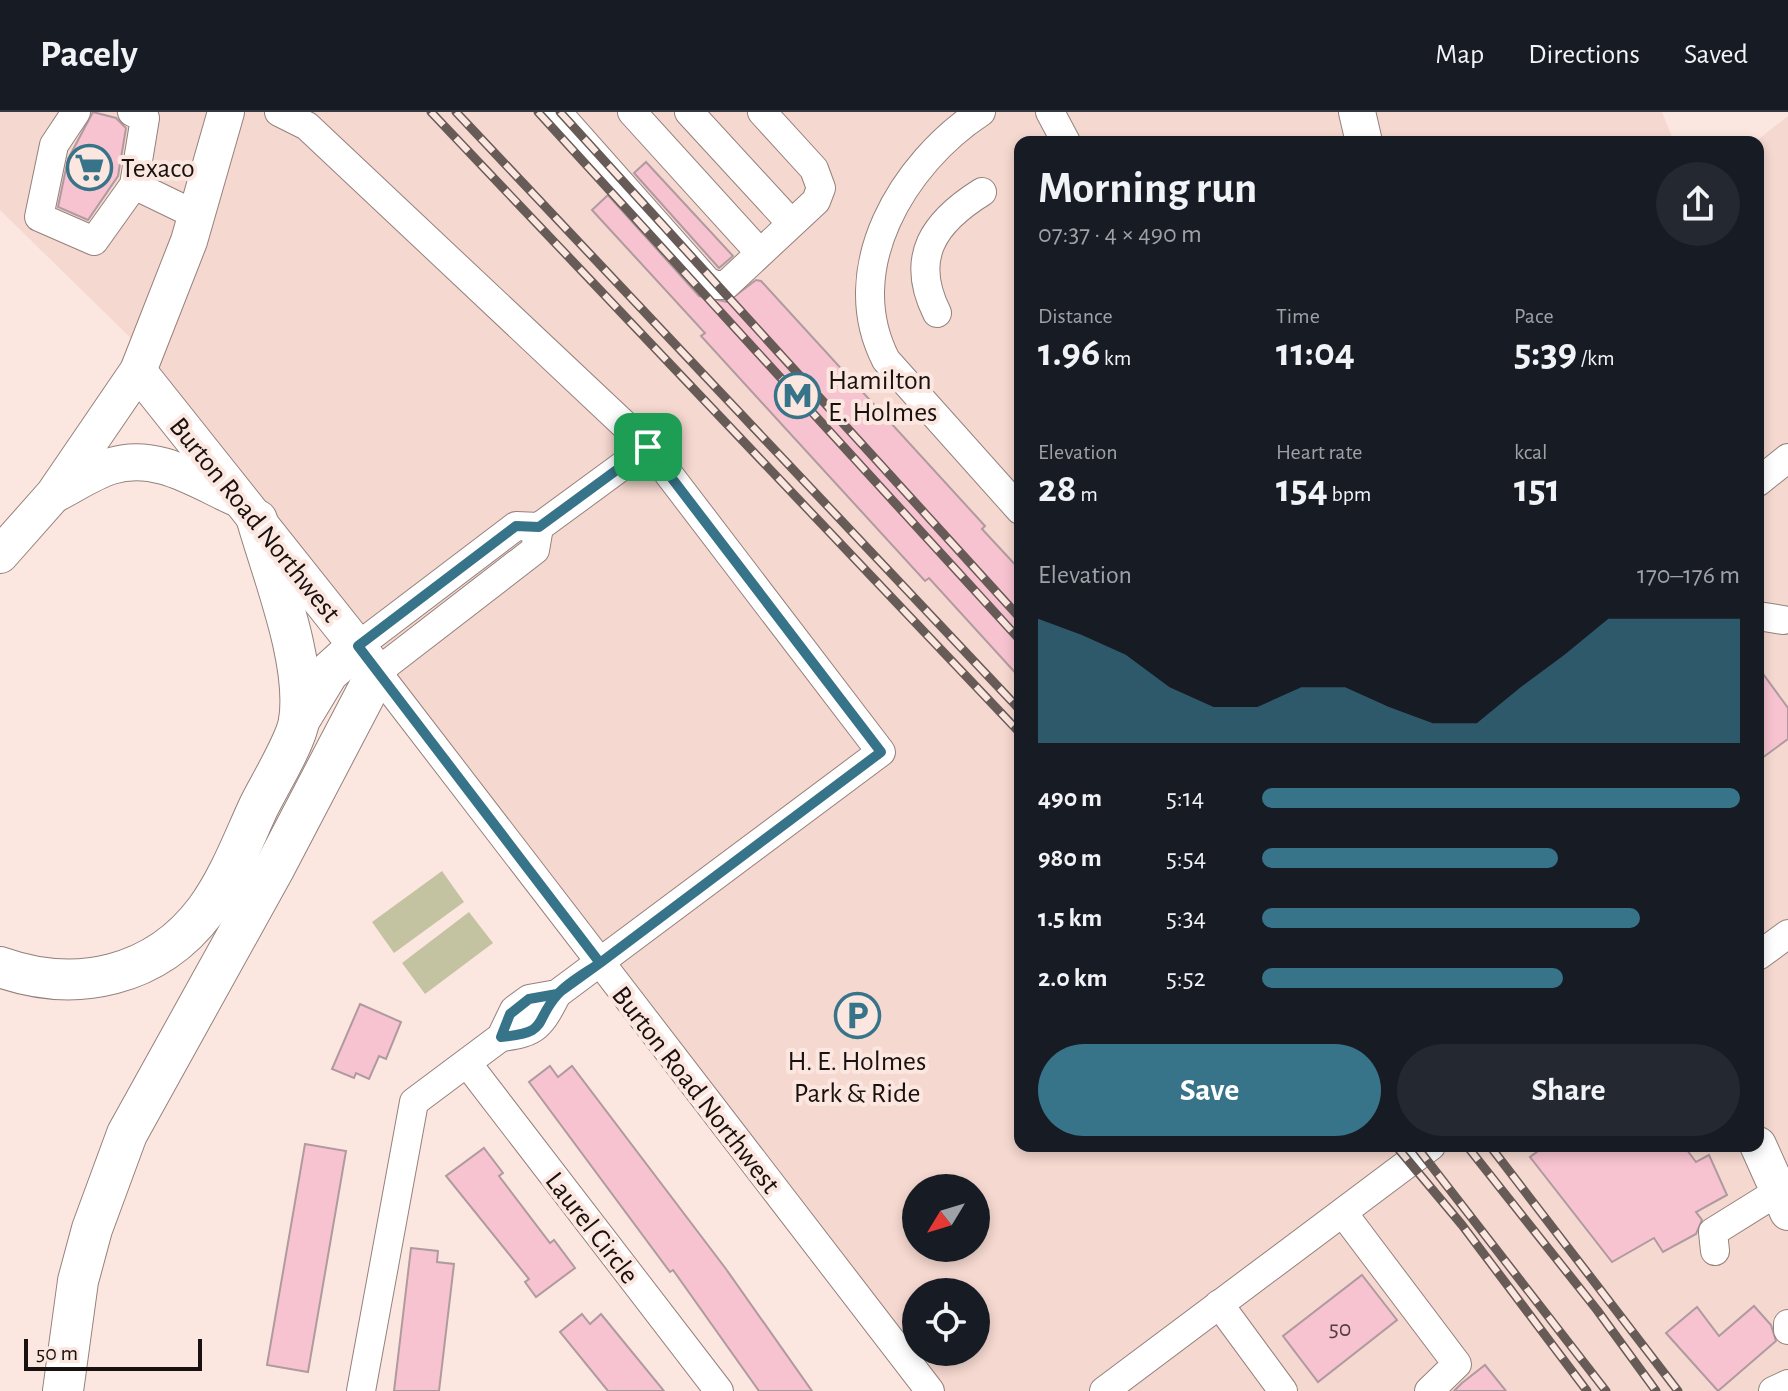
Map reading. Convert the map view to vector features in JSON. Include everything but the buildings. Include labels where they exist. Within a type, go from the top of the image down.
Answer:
[{"type":"highway","points":[[249,511],[296,654],[299,721]]},
{"type":"highway","points":[[0,967],[38,979],[84,980],[136,966],[184,934],[222,885],[299,721],[328,673],[368,659]]},
{"type":"highway","points":[[63,1391],[78,1281],[92,1229],[127,1134],[268,881],[368,659]]},
{"type":"main road","points":[[0,555],[54,494],[138,371],[196,215],[226,112]]},
{"type":"main road","points":[[1357,112],[1363,136]]},
{"type":"main road","name":"Burton Road Northwest","points":[[138,371],[368,659]]},
{"type":"main road","points":[[54,494],[111,466],[134,462],[165,465],[249,511]]},
{"type":"main road","points":[[1761,1152],[1783,1202]]},
{"type":"street","points":[[76,112],[54,145],[39,217],[94,241],[134,185],[145,118],[132,112]]},
{"type":"street","points":[[279,112],[307,126],[648,447],[881,752],[557,994],[543,1022],[526,1034],[501,1037],[414,1102],[361,1391]]},
{"type":"street","points":[[557,112],[707,281],[715,285],[726,285],[816,201],[821,188],[814,169],[762,112]]},
{"type":"street","points":[[632,112],[760,253]]},
{"type":"street","points":[[689,112],[791,223]]},
{"type":"street","points":[[981,112],[934,149],[894,204],[870,277],[869,311],[875,339],[886,360],[1014,503]]},
{"type":"street","points":[[1050,112],[1063,136]]},
{"type":"street","points":[[134,185],[196,215]]},
{"type":"street","points":[[937,313],[927,279],[926,250],[946,217],[982,192]]},
{"type":"street","points":[[368,659],[516,526],[539,527],[648,447]]},
{"type":"street","points":[[1764,477],[1788,458]]},
{"type":"street","name":"Burton Road Northwest","points":[[368,659],[930,1391]]},
{"type":"street","points":[[1764,952],[1788,934]]},
{"type":"street","name":"Laurel Circle","points":[[467,1063],[719,1391]]},
{"type":"street","points":[[1104,1391],[1423,1152]]},
{"type":"street","points":[[1715,1251],[1713,1232],[1783,1202]]},
{"type":"street","points":[[1343,1213],[1457,1364],[1429,1391]]},
{"type":"street","points":[[1219,1304],[1283,1391]]},
{"type":"street","points":[[1773,1391],[1788,1384]]},
{"type":"shaded area","points":[[0,112],[1662,112],[1672,136],[1014,136],[1014,1152],[1764,1152],[1763,136],[1788,116],[1788,1391],[927,1391],[908,1366],[990,1366],[990,1278],[902,1278],[902,1358],[146,353],[0,210]]},
{"type":"green space","points":[[442,871],[464,902],[394,953],[372,922]]},
{"type":"green space","points":[[469,912],[493,943],[425,994],[402,963]]},
{"type":"railway","points":[[431,112],[1014,727]]},
{"type":"railway","points":[[456,112],[1014,704]]},
{"type":"railway","points":[[538,112],[1014,633]]},
{"type":"railway","points":[[560,112],[1014,611]]},
{"type":"railway","points":[[1401,1152],[1462,1225],[1587,1391]]},
{"type":"railway","points":[[1421,1152],[1606,1391]]},
{"type":"railway","points":[[1472,1152],[1597,1310],[1656,1391]]},
{"type":"railway","points":[[1495,1152],[1678,1391]]},
{"type":"place","name":"Texaco","points":[[90,167]]},
{"type":"place","name":"Hamilton E. Holmes","points":[[797,395]]},
{"type":"place","name":"H. E. Holmes Park & Ride","points":[[857,1015]]},
{"type":"route","points":[[648,447],[539,527],[516,526],[358,646],[600,963],[557,994],[529,999],[510,1014],[501,1037],[526,1034],[543,1022],[557,994],[600,963],[881,752],[648,447]]}]
